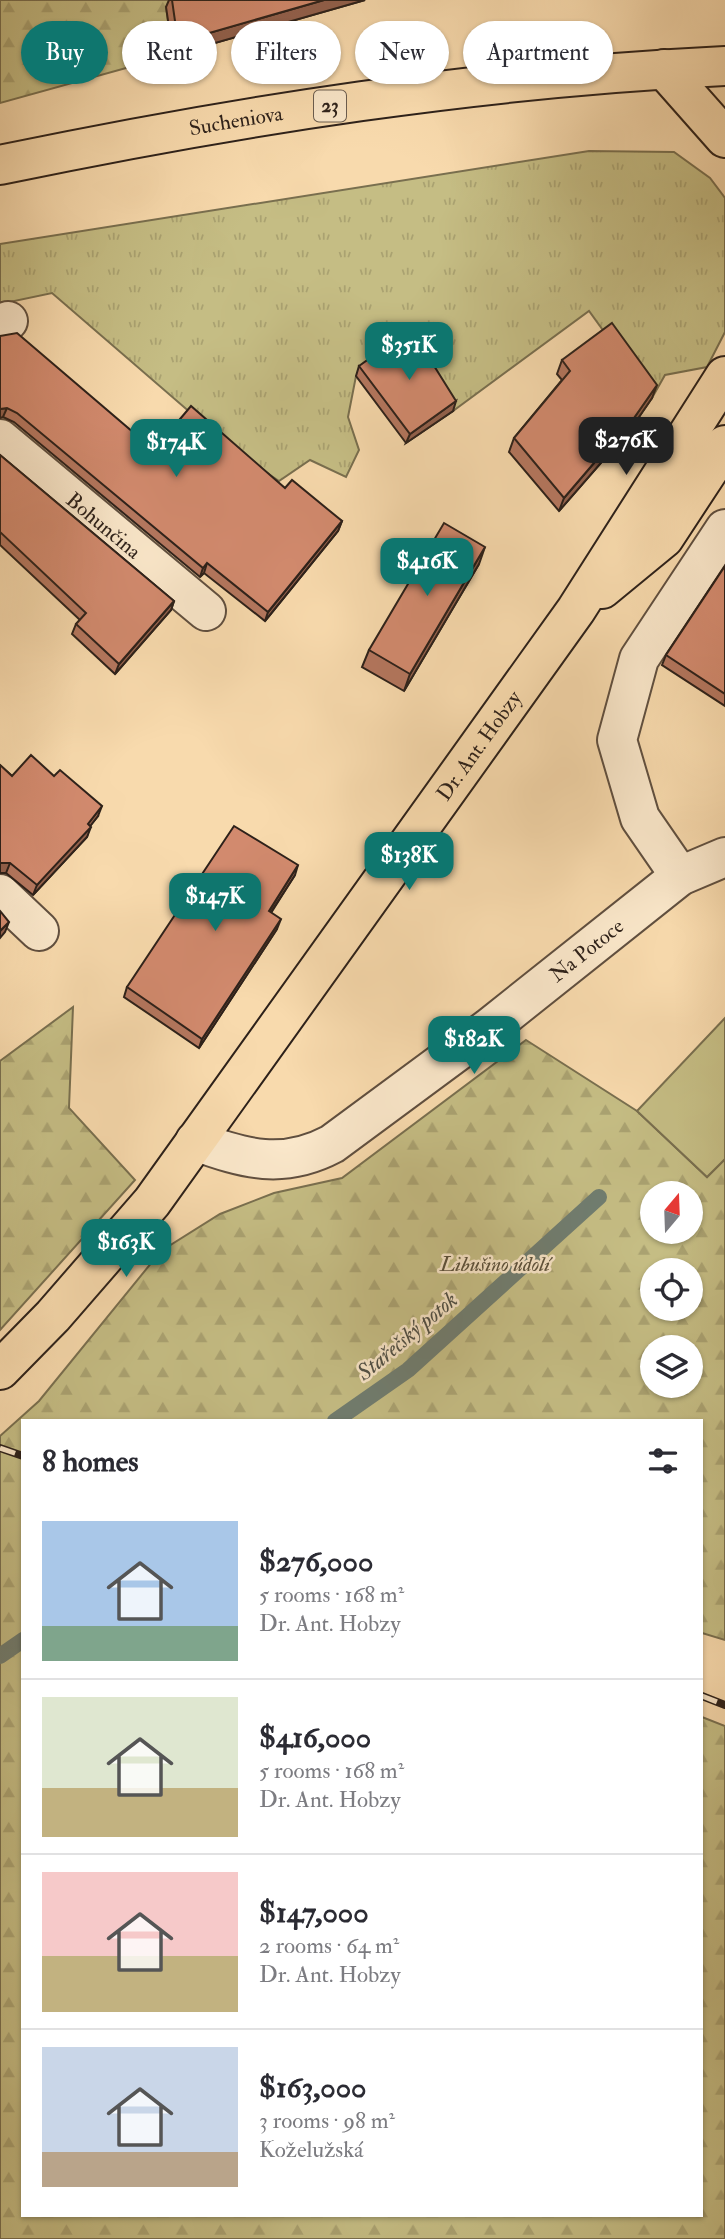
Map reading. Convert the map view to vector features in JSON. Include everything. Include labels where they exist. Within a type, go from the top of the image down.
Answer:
[{"type":"main road","name":"Sucheniova","points":[[0,164],[169,130],[444,88],[725,66]]},
{"type":"main road","points":[[664,69],[725,138]]},
{"type":"main road","name":"Dr. Ant. Hobzy","points":[[0,1370],[104,1259],[152,1202],[576,610],[725,376]]},
{"type":"main road","points":[[576,610],[664,538],[725,445]]},
{"type":"street","name":"Bohunčina","points":[[0,439],[206,611]]},
{"type":"street","points":[[680,876],[640,818],[617,740],[639,659],[725,529]]},
{"type":"street","name":"Na Potoce","points":[[195,1141],[228,1153],[262,1160],[309,1157],[332,1144],[499,1020],[680,876],[725,857]]},
{"type":"street","points":[[0,894],[39,931]]},
{"type":"green space","points":[[0,0],[195,0],[166,7],[168,21],[122,21],[122,69],[108,73],[108,21],[21,21],[21,84],[68,84],[0,103]]},
{"type":"green space","points":[[589,151],[674,152],[710,178],[725,198],[725,332],[707,367],[665,375],[652,398],[589,311],[453,411],[414,334],[356,376],[348,417],[359,450],[346,477],[310,460],[279,481],[236,452],[52,293],[0,304],[0,244]]},
{"type":"green space","points":[[73,1007],[69,1108],[135,1180],[0,1330],[0,1061]]},
{"type":"green space","points":[[725,1018],[725,1159],[707,1177],[637,1111]]},
{"type":"green space","name":"Libušino údolí","points":[[526,1040],[637,1111],[707,1177],[725,1159],[725,1640],[703,1633],[703,1419],[21,1419],[21,2217],[703,2217],[703,1717],[725,1726],[725,2239],[0,2239],[0,1436],[39,1401],[161,1251],[220,1214],[274,1193],[342,1178]]},
{"type":"building","points":[[172,0],[324,0],[251,21],[231,21],[231,27],[217,31],[217,21],[175,21]]},
{"type":"building","points":[[612,323],[657,385],[620,438],[618,435],[564,498],[514,438],[570,371],[562,360]]},
{"type":"building","points":[[411,329],[456,401],[410,434],[359,366]]},
{"type":"building","points":[[17,333],[154,450],[191,406],[285,488],[292,480],[342,521],[268,612],[207,563],[203,568],[17,413],[7,408],[0,409],[0,336]]},
{"type":"building","points":[[0,455],[174,601],[119,664],[76,624],[86,613],[0,532]]},
{"type":"building","points":[[444,523],[485,547],[410,674],[369,650]]},
{"type":"building","points":[[725,566],[725,694],[666,655]]},
{"type":"building","points":[[31,755],[54,776],[60,770],[102,806],[88,824],[91,827],[37,885],[10,863],[0,863],[0,765],[12,776]]},
{"type":"building","points":[[234,826],[298,865],[269,911],[281,919],[202,1039],[127,987]]},
{"type":"building","points":[[0,911],[9,922],[0,931]]},
{"type":"waterway","name":"Stařečský potok","points":[[338,1419],[408,1370],[599,1197]]},
{"type":"waterway","name":"Stařečský potok","points":[[0,1656],[21,1641]]},
{"type":"railway","points":[[0,1448],[21,1455]]},
{"type":"railway","points":[[703,1696],[725,1705]]}]
